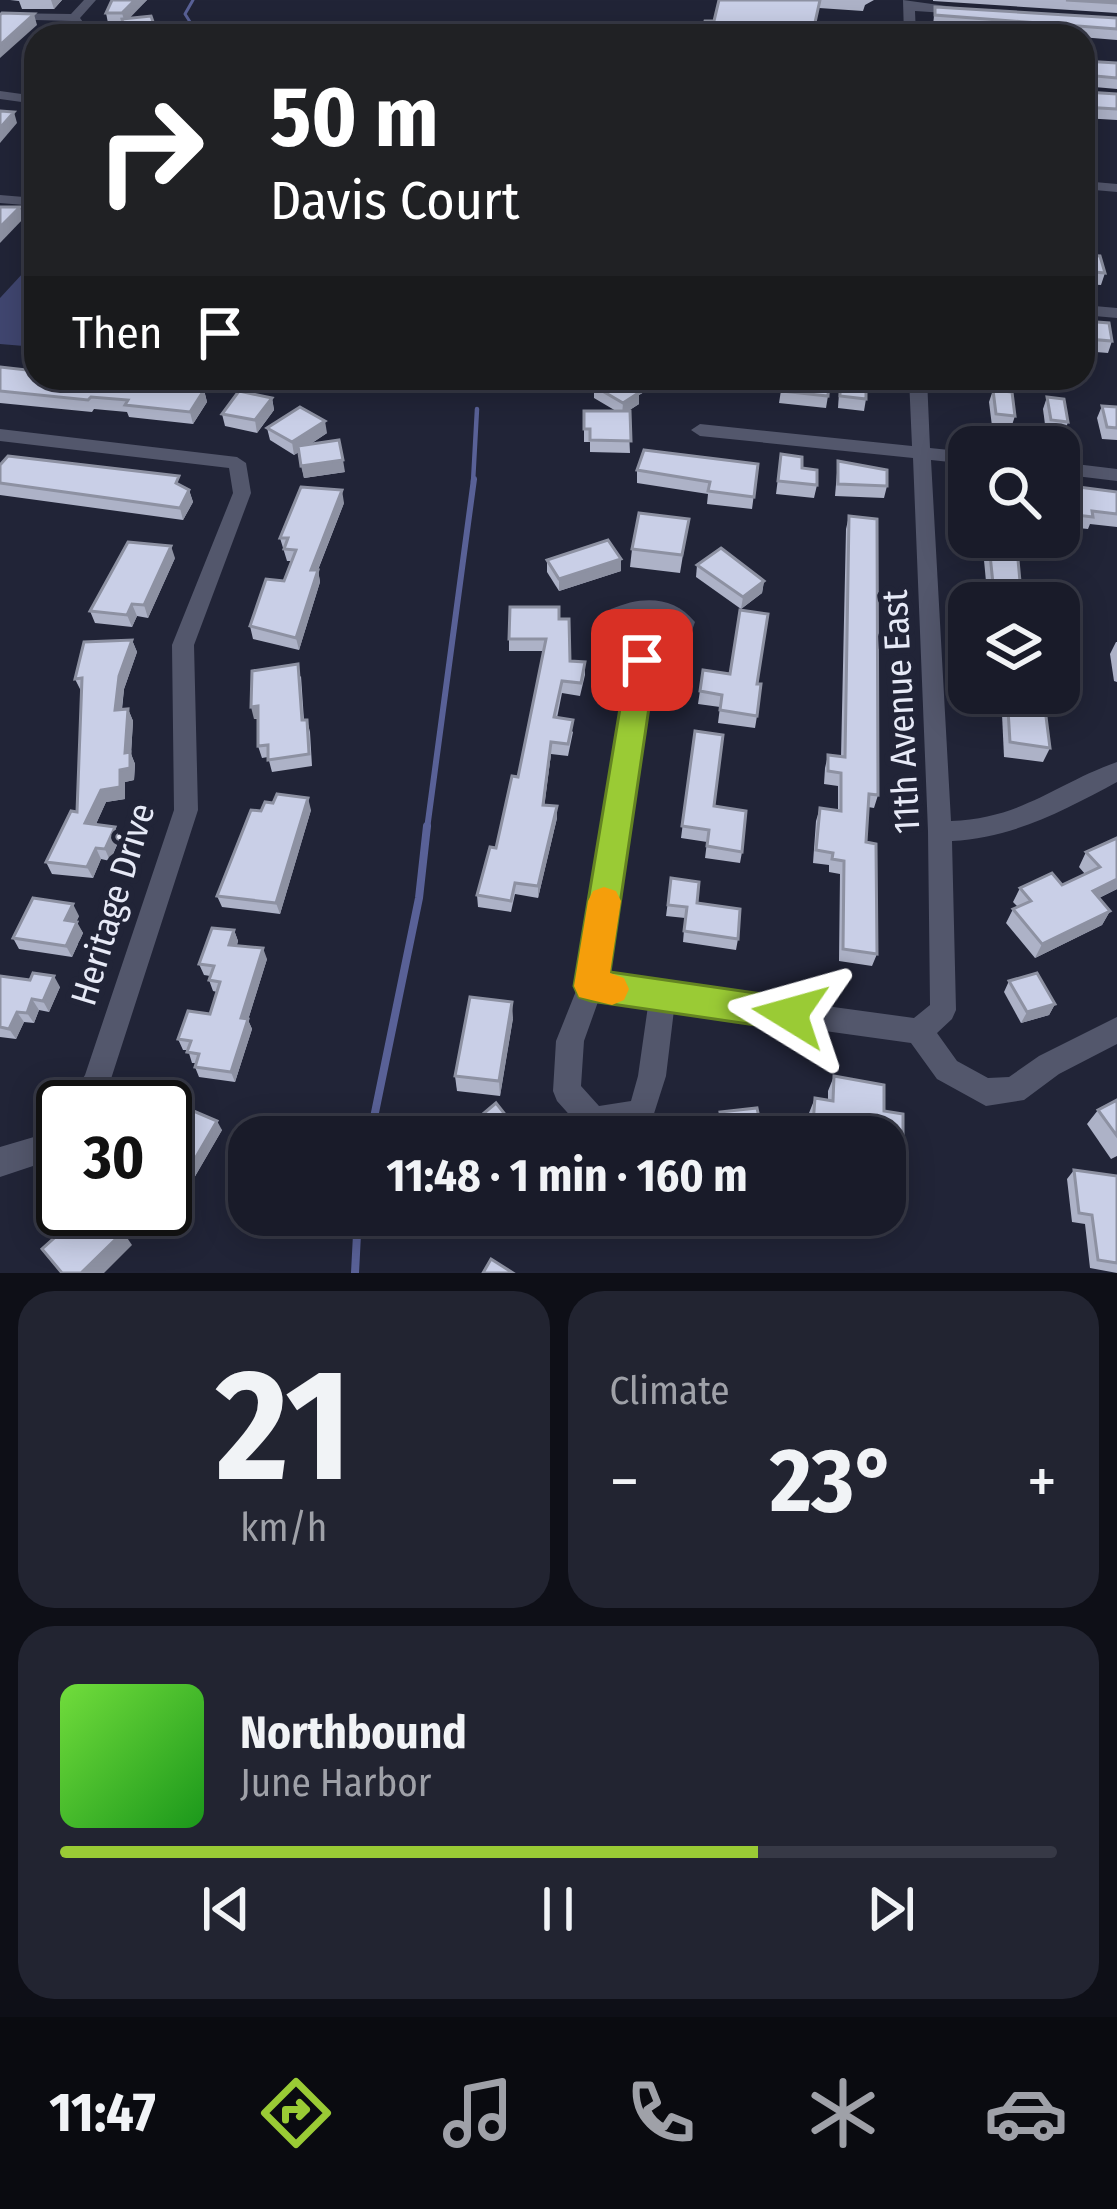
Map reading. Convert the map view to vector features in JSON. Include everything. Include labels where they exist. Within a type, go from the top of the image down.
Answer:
[{"type":"street","points":[[0,16],[74,18],[90,0]]},
{"type":"street","points":[[909,3],[979,12]]},
{"type":"street","points":[[74,18],[78,24]]},
{"type":"street","name":"11th Avenue East","points":[[918,390],[940,831],[943,1010],[919,1031]]},
{"type":"street","points":[[700,430],[948,455]]},
{"type":"street","name":"Heritage Drive","points":[[0,435],[237,463],[242,494],[183,645],[186,810],[97,1080]]},
{"type":"street","points":[[1080,471],[1117,475]]},
{"type":"street","points":[[642,660],[591,986],[570,1041],[567,1091],[594,1121],[641,1113],[652,1076],[662,997]]},
{"type":"street","points":[[940,831],[984,832],[1024,820],[1117,771]]},
{"type":"street","points":[[591,986],[919,1031],[947,1070],[986,1093],[1014,1090],[1048,1065],[1117,1030]]},
{"type":"street","points":[[0,1162],[36,1151]]},
{"type":"shaded area","points":[[24,272],[24,346],[0,344],[0,298]]},
{"type":"building","points":[[112,0],[135,0],[122,13],[106,13]]},
{"type":"building","points":[[719,0],[820,0],[815,24],[704,24],[714,21]]},
{"type":"building","points":[[935,7],[1117,18],[1117,29],[1095,24],[935,15]]},
{"type":"building","points":[[34,14],[0,45],[0,15]]},
{"type":"building","points":[[151,16],[154,24],[123,24],[122,19]]},
{"type":"building","points":[[1095,62],[1117,63],[1117,78],[1095,76]]},
{"type":"building","points":[[1095,93],[1117,94],[1117,109],[1095,108]]},
{"type":"building","points":[[0,111],[14,112],[0,128]]},
{"type":"building","points":[[0,207],[20,207],[0,227]]},
{"type":"building","points":[[1095,256],[1100,256],[1105,273],[1095,272]]},
{"type":"building","points":[[1095,322],[1109,323],[1112,341],[1095,340]]},
{"type":"building","points":[[0,367],[24,370],[24,390],[204,390],[190,412],[125,405],[128,400],[0,391]]},
{"type":"building","points":[[601,390],[640,392],[623,403]]},
{"type":"building","points":[[781,390],[828,390],[828,396]]},
{"type":"building","points":[[840,390],[866,390],[866,399],[840,396]]},
{"type":"building","points":[[993,390],[1012,392],[1015,416],[996,414]]},
{"type":"building","points":[[239,391],[272,398],[255,420],[222,414]]},
{"type":"building","points":[[1047,397],[1064,399],[1068,422],[1051,420]]},
{"type":"building","points":[[1102,406],[1117,407],[1117,428],[1107,427]]},
{"type":"building","points":[[300,407],[325,421],[292,442],[267,428]]},
{"type":"building","points":[[584,411],[630,411],[631,441],[590,440],[590,429],[584,429]]},
{"type":"building","points":[[339,440],[343,460],[301,466],[298,446]]},
{"type":"building","points":[[644,450],[758,464],[754,497],[708,491],[710,482],[637,470]]},
{"type":"building","points":[[781,454],[802,457],[802,468],[817,470],[817,485],[778,481]]},
{"type":"building","points":[[8,456],[179,476],[176,483],[189,490],[180,508],[0,483],[0,465]]},
{"type":"building","points":[[838,461],[887,470],[887,486],[838,484]]},
{"type":"building","points":[[301,487],[342,490],[311,570],[318,570],[296,638],[250,626],[266,579],[284,581],[296,550],[284,549],[288,538],[280,538]]},
{"type":"building","points":[[1080,487],[1117,492],[1117,514],[1092,511],[1093,517],[1080,515]]},
{"type":"building","points":[[639,513],[689,519],[682,555],[632,549]]},
{"type":"building","points":[[849,516],[877,519],[878,795],[869,794],[866,842],[876,844],[877,954],[843,949],[844,861],[816,850],[820,808],[841,811],[841,773],[828,771],[828,755],[845,757]]},
{"type":"building","points":[[608,540],[621,559],[559,579],[547,560]]},
{"type":"building","points":[[128,542],[171,546],[144,605],[132,604],[127,615],[90,611]]},
{"type":"building","points":[[721,548],[764,581],[743,597],[697,565]]},
{"type":"building","points":[[990,558],[1018,558],[1020,582],[993,582]]},
{"type":"building","points":[[510,607],[559,607],[559,619],[569,619],[570,661],[585,662],[581,683],[562,681],[554,717],[573,720],[568,744],[551,742],[543,805],[557,806],[538,886],[515,883],[511,901],[477,895],[490,847],[496,848],[512,776],[518,777],[546,639],[509,639]]},
{"type":"building","points":[[740,610],[768,614],[757,716],[720,710],[722,695],[700,691],[703,670],[730,674]]},
{"type":"building","points":[[132,640],[119,676],[115,710],[128,709],[125,753],[130,752],[130,768],[120,770],[120,787],[101,790],[85,823],[115,827],[105,849],[96,848],[87,867],[46,862],[71,811],[77,812],[82,678],[75,679],[84,642]]},
{"type":"building","points":[[298,664],[309,754],[268,760],[268,745],[258,746],[258,706],[251,707],[252,671]]},
{"type":"building","points":[[1008,714],[1046,714],[1050,748],[1010,742]]},
{"type":"building","points":[[695,731],[723,735],[714,806],[746,811],[742,852],[707,846],[709,830],[682,826]]},
{"type":"building","points":[[277,794],[308,798],[276,903],[217,896],[251,810],[261,811]]},
{"type":"building","points":[[1117,838],[1117,879],[1093,891],[1110,911],[1042,944],[1013,909],[1031,901],[1020,888],[1052,873],[1062,885],[1100,867],[1086,852]]},
{"type":"building","points":[[671,878],[699,882],[697,903],[740,909],[738,939],[684,931],[687,907],[668,905]]},
{"type":"building","points":[[33,898],[73,904],[65,920],[77,922],[66,946],[13,938]]},
{"type":"building","points":[[212,928],[234,930],[229,945],[263,948],[241,1018],[248,1019],[231,1072],[195,1067],[199,1054],[187,1052],[191,1041],[178,1039],[188,1011],[210,1014],[220,982],[209,980],[214,966],[199,964]]},
{"type":"building","points":[[33,973],[54,976],[43,1001],[32,999],[27,1013],[17,1012],[9,1029],[0,1027],[0,976],[30,980]]},
{"type":"building","points":[[1037,973],[1055,1004],[1027,1012],[1009,981]]},
{"type":"building","points":[[470,997],[512,1002],[499,1081],[455,1076]]},
{"type":"building","points":[[834,1076],[884,1085],[884,1111],[903,1116],[814,1116],[815,1098],[833,1101]]},
{"type":"building","points":[[1117,1100],[1117,1136],[1098,1110]]},
{"type":"building","points":[[496,1103],[506,1116],[481,1116]]},
{"type":"building","points":[[757,1108],[759,1116],[721,1116],[720,1112]]},
{"type":"building","points":[[192,1110],[217,1121],[192,1164]]},
{"type":"building","points":[[1074,1170],[1117,1176],[1117,1263],[1098,1260],[1092,1215],[1079,1213]]},
{"type":"building","points":[[56,1236],[119,1236],[81,1273],[62,1273],[42,1249]]},
{"type":"building","points":[[491,1259],[513,1273],[483,1273]]},
{"type":"waterway","points":[[191,24],[185,14],[193,0]]},
{"type":"waterway","points":[[473,482],[477,409]]},
{"type":"waterway","points":[[427,829],[474,479]]},
{"type":"waterway","points":[[374,1116],[419,898],[427,826]]},
{"type":"waterway","points":[[355,1273],[357,1236]]},
{"type":"slow traffic","points":[[604,901],[591,986],[612,989]]},
{"type":"route","points":[[642,660],[591,986],[790,1014]]}]
